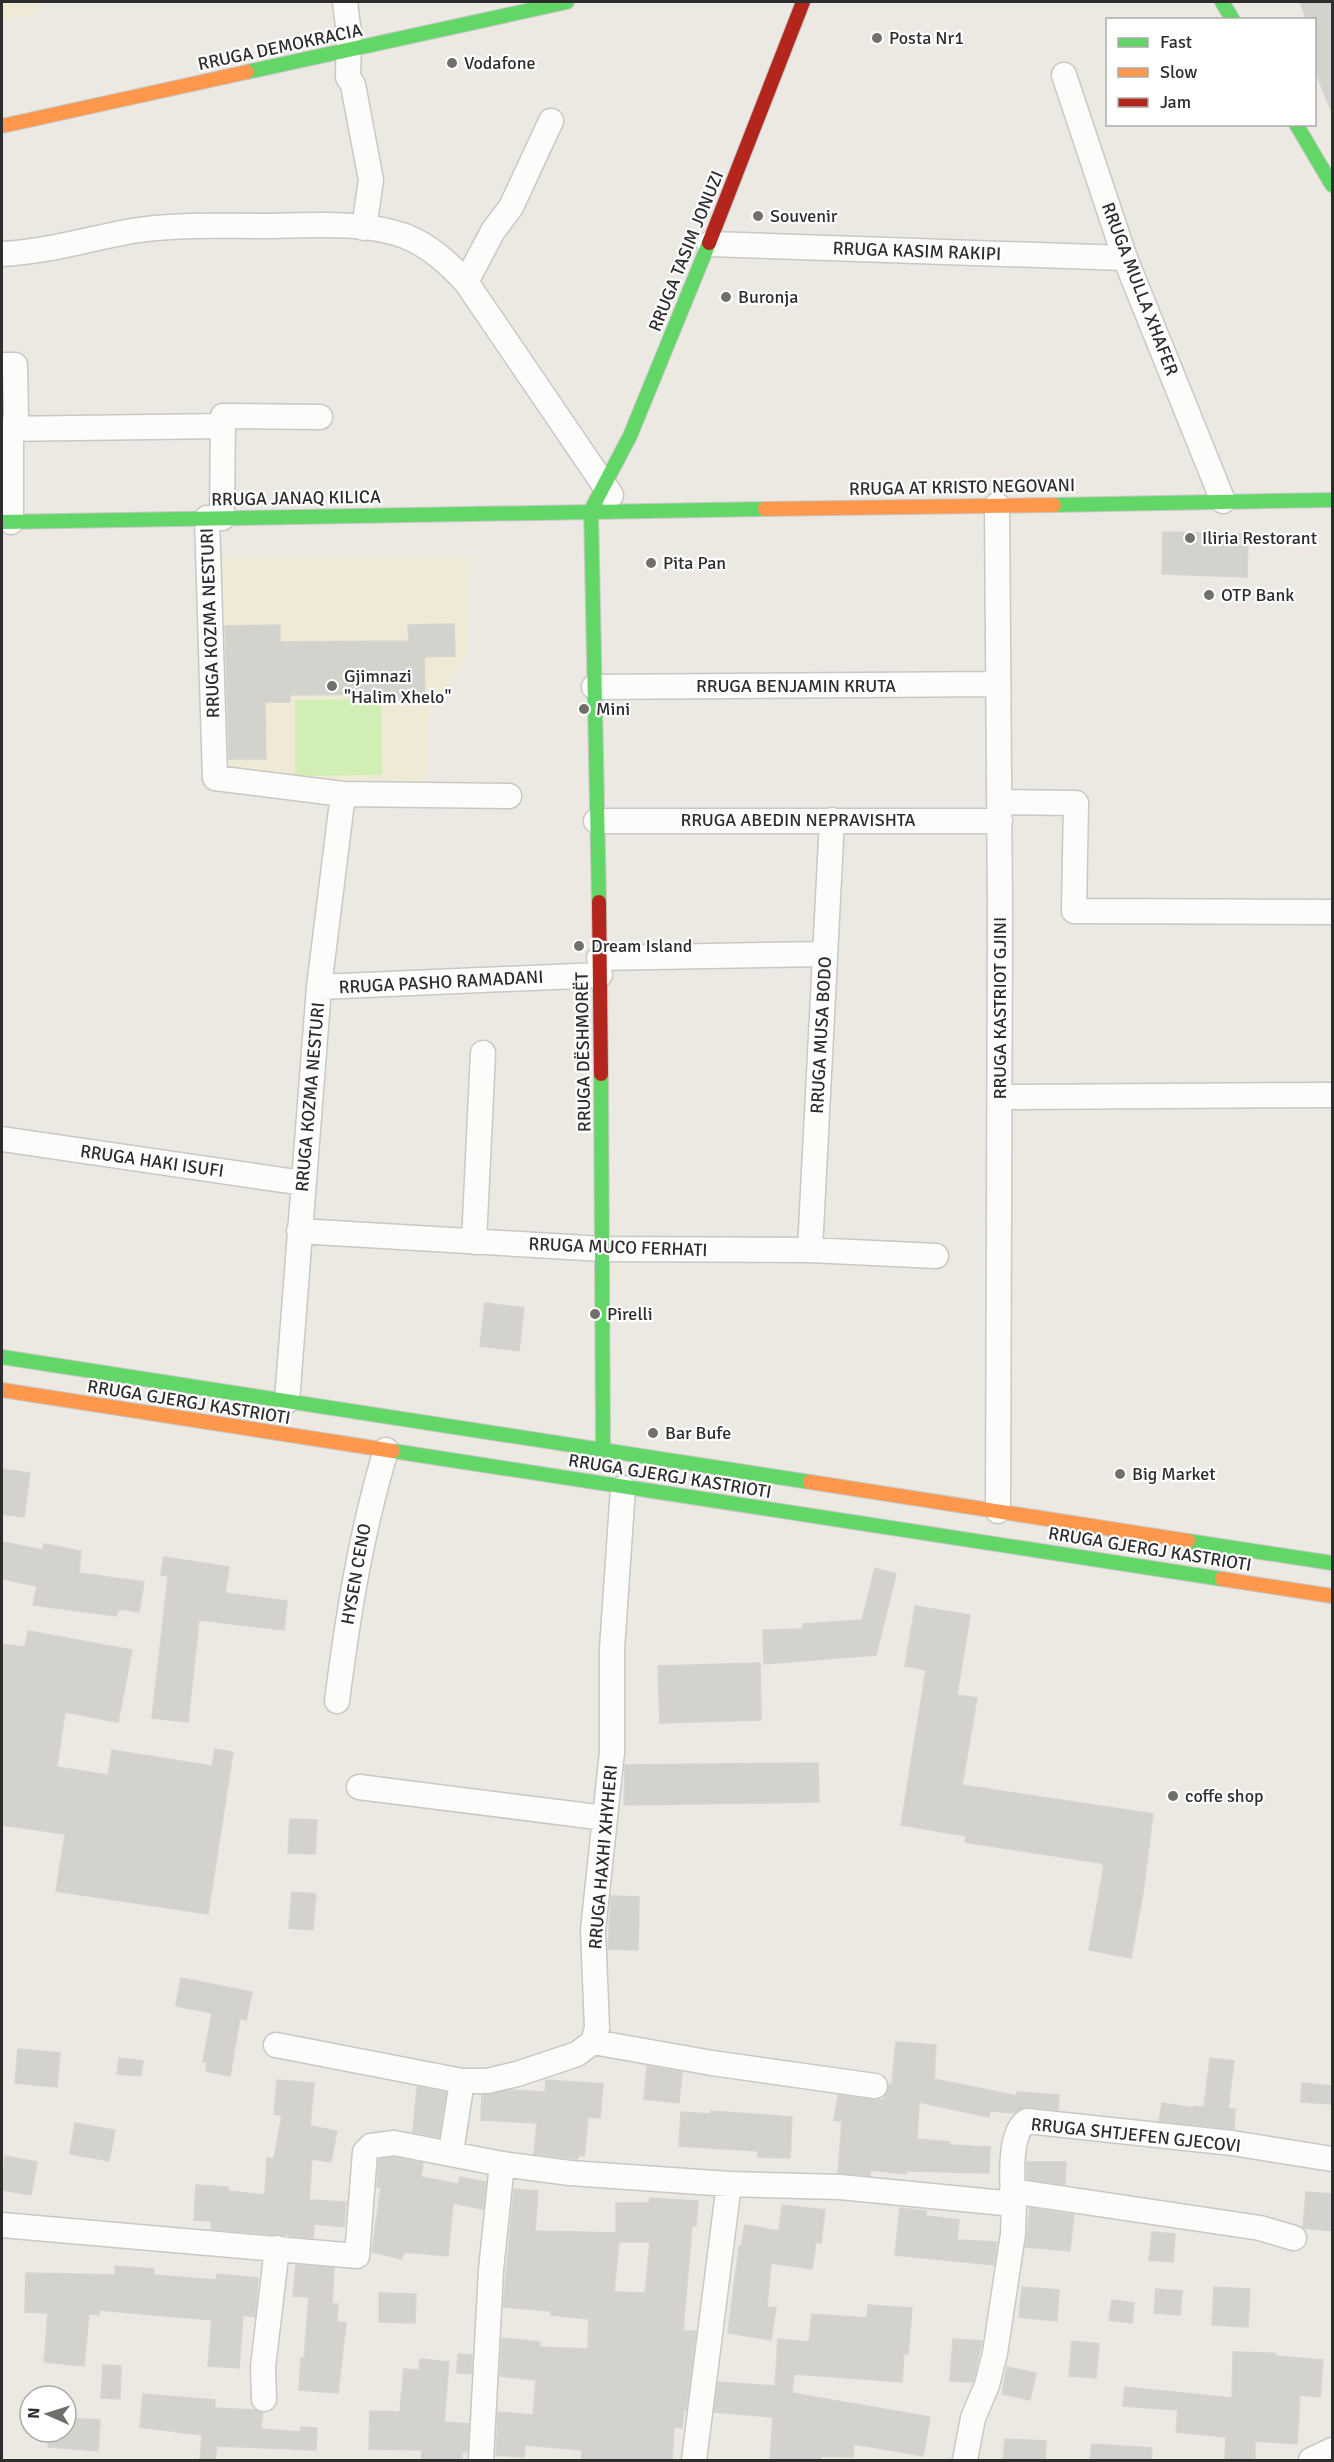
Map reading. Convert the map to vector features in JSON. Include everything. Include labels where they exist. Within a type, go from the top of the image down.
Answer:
[{"type":"main road","name":"RRUGA DEMOKRACIA","points":[[2,126],[567,2]]},
{"type":"main road","name":"RRUGA TASIM JONUZI","points":[[591,510],[630,436],[709,244],[803,2]]},
{"type":"main road","points":[[1222,2],[1232,18]]},
{"type":"main road","points":[[1297,126],[1332,186]]},
{"type":"main road","name":"RRUGA AT KRISTO NEGOVANI","points":[[591,510],[1332,500]]},
{"type":"main road","name":"RRUGA JANAQ KILICA","points":[[6,522],[591,510]]},
{"type":"main road","name":"RRUGA DËSHMORËT","points":[[591,510],[600,966],[603,1450]]},
{"type":"main road","name":"RRUGA GJERGJ KASTRIOTI","points":[[2,1357],[1332,1563]]},
{"type":"main road","name":"RRUGA GJERGJ KASTRIOTI","points":[[2,1390],[1332,1596]]},
{"type":"street","points":[[345,2],[349,34],[348,77],[352,85],[372,180],[364,228]]},
{"type":"street","name":"RRUGA MULLA XHAFER","points":[[1064,75],[1125,258],[1223,501]]},
{"type":"street","points":[[466,282],[493,231],[511,207],[551,121]]},
{"type":"street","points":[[2,254],[74,245],[132,231],[181,227],[364,228],[403,236],[424,245],[448,262],[466,282],[620,510]]},
{"type":"street","name":"RRUGA KASIM RAKIPI","points":[[709,244],[1125,258]]},
{"type":"street","points":[[2,365],[15,365],[16,418],[7,429],[6,522]]},
{"type":"street","points":[[215,518],[223,416],[320,417]]},
{"type":"street","points":[[7,429],[223,426]]},
{"type":"street","name":"RRUGA KASTRIOT GJINI","points":[[997,505],[1000,811],[998,1511]]},
{"type":"street","name":"RRUGA KOZMA NESTURI","points":[[215,518],[215,777],[343,794],[509,796]]},
{"type":"street","name":"RRUGA BENJAMIN KRUTA","points":[[594,687],[998,684]]},
{"type":"street","name":"RRUGA KOZMA NESTURI","points":[[287,1401],[319,987],[343,794]]},
{"type":"street","name":"RRUGA ABEDIN NEPRAVISHTA","points":[[596,821],[832,820],[1000,811],[1076,803],[1074,911],[1332,912]]},
{"type":"street","name":"RRUGA MUSA BODO","points":[[810,1250],[832,820]]},
{"type":"street","name":"RRUGA PASHO RAMADANI","points":[[319,987],[600,966],[825,954]]},
{"type":"street","points":[[474,1242],[483,1053]]},
{"type":"street","points":[[1000,1097],[1332,1095]]},
{"type":"street","name":"RRUGA HAKI ISUFI","points":[[2,1139],[303,1183]]},
{"type":"street","name":"RRUGA MUCO FERHATI","points":[[299,1231],[603,1249],[810,1250],[936,1256]]},
{"type":"street","name":"HYSEN CENO","points":[[337,1701],[350,1601],[362,1540],[386,1450]]},
{"type":"street","name":"RRUGA HAXHI XHYHERI","points":[[593,2042],[597,2028],[593,1930],[613,1742],[612,1649],[623,1488]]},
{"type":"street","points":[[359,1787],[605,1818]]},
{"type":"street","points":[[276,2045],[462,2081],[488,2081],[577,2054],[593,2042],[733,2066],[875,2086]]},
{"type":"street","points":[[451,2152],[462,2081]]},
{"type":"street","name":"RRUGA SHTJEFEN GJECOVI","points":[[1013,2198],[1015,2135],[1017,2129],[1027,2121],[1232,2143],[1332,2159]]},
{"type":"street","points":[[2,2225],[357,2256],[365,2152],[371,2146],[394,2143],[451,2152],[502,2164],[570,2173],[729,2184],[840,2187],[1013,2198],[1248,2226],[1294,2238]]},
{"type":"street","points":[[481,2460],[491,2270],[502,2164]]},
{"type":"street","points":[[694,2460],[729,2184]]},
{"type":"street","points":[[965,2460],[971,2425],[987,2385],[995,2353],[1013,2234],[1013,2198]]},
{"type":"street","points":[[264,2399],[263,2367],[277,2248]]},
{"type":"street","points":[[1311,2460],[1332,2450]]},
{"type":"shaded area","points":[[2,2],[36,2],[38,12],[2,21]]},
{"type":"shaded area","name":"Gjimnazi \"Halim Xhelo\"","points":[[215,557],[469,557],[467,657],[428,712],[427,787],[344,785],[225,768]]},
{"type":"green space","points":[[381,699],[382,775],[295,776],[295,700]]},
{"type":"building","points":[[1300,2],[1332,2],[1332,112],[1316,74],[1316,18],[1306,18]]},
{"type":"building","points":[[1163,532],[1248,534],[1247,577],[1162,574]]},
{"type":"building","points":[[454,624],[455,656],[424,657],[425,700],[399,700],[398,694],[290,695],[290,702],[265,702],[266,759],[229,759],[225,626],[280,625],[280,642],[409,641],[408,625]]},
{"type":"building","points":[[485,1303],[524,1308],[519,1351],[480,1346]]},
{"type":"building","points":[[2,1469],[30,1473],[24,1517],[2,1514]]},
{"type":"building","points":[[2,1542],[43,1550],[44,1544],[81,1551],[79,1573],[144,1582],[139,1612],[119,1609],[116,1616],[33,1605],[37,1586],[2,1579]]},
{"type":"building","points":[[164,1557],[229,1567],[225,1593],[287,1601],[284,1630],[199,1620],[188,1722],[152,1718],[168,1576],[161,1575]]},
{"type":"building","points":[[875,1568],[896,1574],[876,1655],[764,1664],[763,1630],[803,1629],[803,1624],[862,1620]]},
{"type":"building","points":[[915,1606],[970,1615],[957,1695],[977,1698],[962,1785],[1153,1814],[1143,1893],[1131,1958],[1089,1950],[1104,1866],[1101,1863],[965,1842],[966,1836],[901,1825],[926,1670],[905,1666]]},
{"type":"building","points":[[28,1631],[132,1650],[118,1722],[65,1712],[57,1767],[108,1775],[112,1750],[212,1766],[215,1749],[233,1752],[208,1914],[56,1891],[65,1834],[2,1825],[2,1644],[25,1647]]},
{"type":"building","points":[[760,1663],[761,1720],[660,1723],[658,1666]]},
{"type":"building","points":[[818,1763],[819,1802],[624,1805],[625,1765]]},
{"type":"building","points":[[290,1819],[317,1820],[315,1854],[288,1853]]},
{"type":"building","points":[[292,1892],[316,1894],[313,1930],[289,1928]]},
{"type":"building","points":[[611,1896],[639,1897],[638,1950],[608,1949]]},
{"type":"building","points":[[181,1978],[252,1992],[246,2020],[240,2018],[230,2076],[206,2071],[207,2062],[203,2062],[212,2013],[176,2006]]},
{"type":"building","points":[[896,2042],[936,2045],[934,2079],[1017,2096],[1017,2092],[1059,2095],[1058,2110],[1028,2107],[1015,2113],[990,2111],[989,2117],[919,2102],[917,2139],[949,2142],[949,2145],[990,2147],[989,2173],[906,2171],[906,2174],[870,2170],[870,2176],[838,2173],[842,2121],[834,2120],[838,2095],[883,2100],[889,2084],[892,2084]]},
{"type":"building","points":[[18,2049],[60,2053],[57,2087],[15,2083]]},
{"type":"building","points":[[119,2058],[143,2061],[141,2076],[117,2074]]},
{"type":"building","points":[[1210,2058],[1234,2061],[1228,2109],[1235,2109],[1234,2129],[1159,2121],[1162,2103],[1194,2108],[1194,2106],[1204,2107]]},
{"type":"building","points":[[647,2066],[682,2072],[679,2103],[644,2099]]},
{"type":"building","points":[[277,2080],[314,2083],[310,2126],[337,2131],[331,2162],[312,2159],[309,2200],[346,2202],[344,2227],[314,2224],[313,2238],[211,2229],[212,2221],[194,2220],[196,2185],[228,2187],[228,2191],[265,2195],[267,2158],[274,2159],[282,2115],[274,2114]]},
{"type":"building","points":[[546,2080],[603,2084],[600,2118],[588,2117],[584,2156],[579,2155],[578,2159],[534,2154],[537,2123],[481,2120],[482,2095],[511,2090],[545,2092]]},
{"type":"building","points":[[1302,2083],[1332,2086],[1332,2104],[1301,2102]]},
{"type":"building","points":[[417,2087],[446,2092],[439,2137],[413,2132]]},
{"type":"building","points":[[711,2111],[792,2117],[790,2158],[758,2157],[758,2151],[679,2146],[681,2112],[710,2114]]},
{"type":"building","points":[[75,2123],[115,2130],[109,2161],[70,2154]]},
{"type":"building","points":[[5,2156],[37,2162],[31,2195],[2,2190]]},
{"type":"building","points":[[394,2157],[423,2163],[421,2177],[458,2184],[460,2177],[486,2182],[483,2209],[453,2203],[448,2256],[404,2252],[402,2259],[372,2252],[381,2187],[377,2187],[379,2159]]},
{"type":"building","points":[[1027,2162],[1066,2162],[1065,2185],[1027,2179]]},
{"type":"building","points":[[514,2189],[538,2191],[535,2231],[616,2233],[616,2203],[649,2203],[650,2198],[698,2201],[696,2226],[692,2226],[683,2331],[696,2331],[686,2410],[684,2410],[682,2428],[674,2427],[672,2460],[581,2460],[582,2450],[525,2445],[524,2457],[496,2455],[498,2412],[533,2415],[536,2380],[500,2376],[502,2338],[540,2342],[540,2347],[588,2349],[589,2319],[551,2315],[551,2311],[503,2307]],"holes":[[[619,2242],[650,2242],[645,2293],[614,2292]]]},
{"type":"building","points":[[1306,2192],[1332,2194],[1332,2231],[1303,2228]]},
{"type":"building","points":[[782,2205],[825,2210],[821,2243],[816,2242],[812,2269],[771,2263],[767,2307],[776,2308],[771,2340],[728,2333],[739,2247],[741,2247],[745,2225],[779,2231]]},
{"type":"building","points":[[900,2208],[926,2211],[926,2216],[959,2220],[957,2240],[997,2242],[994,2265],[895,2255]]},
{"type":"building","points":[[1030,2208],[1074,2215],[1070,2251],[1026,2247]]},
{"type":"building","points":[[1152,2232],[1175,2234],[1173,2262],[1149,2260]]},
{"type":"building","points":[[296,2265],[334,2268],[332,2304],[338,2304],[337,2322],[346,2323],[338,2393],[299,2390],[309,2297],[293,2296]]},
{"type":"building","points":[[115,2266],[154,2269],[154,2275],[216,2280],[217,2274],[258,2278],[255,2317],[243,2315],[239,2368],[208,2366],[212,2320],[99,2310],[99,2315],[89,2314],[84,2366],[44,2362],[48,2313],[25,2312],[26,2273],[115,2275]]},
{"type":"building","points":[[1022,2287],[1059,2290],[1057,2321],[1019,2317]]},
{"type":"building","points":[[1214,2287],[1250,2289],[1248,2327],[1212,2325]]},
{"type":"building","points":[[1156,2289],[1182,2291],[1180,2315],[1154,2313]]},
{"type":"building","points":[[379,2293],[416,2294],[415,2323],[379,2322]]},
{"type":"building","points":[[1112,2300],[1134,2303],[1132,2323],[1109,2320]]},
{"type":"building","points":[[868,2305],[912,2308],[908,2354],[904,2353],[902,2382],[794,2374],[792,2393],[930,2417],[923,2456],[854,2444],[853,2457],[821,2456],[821,2460],[770,2460],[773,2417],[714,2412],[718,2382],[775,2386],[778,2339],[809,2342],[812,2314],[867,2318]]},
{"type":"building","points":[[953,2339],[982,2341],[973,2382],[950,2381]]},
{"type":"building","points":[[1072,2341],[1099,2344],[1096,2378],[1069,2376]]},
{"type":"building","points":[[1233,2352],[1275,2353],[1275,2356],[1323,2360],[1320,2397],[1300,2395],[1297,2444],[1255,2441],[1255,2460],[1225,2460],[1226,2437],[1176,2432],[1178,2410],[1123,2406],[1125,2387],[1232,2398]]},
{"type":"building","points":[[458,2354],[472,2355],[471,2374],[457,2373]]},
{"type":"building","points":[[420,2359],[449,2362],[444,2422],[469,2424],[467,2452],[462,2452],[462,2460],[421,2460],[422,2450],[369,2449],[370,2411],[400,2412],[404,2369],[419,2370]]},
{"type":"building","points":[[103,2365],[121,2366],[120,2399],[101,2398]]},
{"type":"building","points":[[1007,2367],[1036,2373],[1030,2400],[1002,2394]]},
{"type":"building","points":[[143,2394],[215,2400],[215,2408],[256,2410],[263,2413],[261,2429],[301,2432],[301,2427],[317,2428],[316,2450],[217,2446],[215,2460],[200,2460],[202,2435],[140,2427]]},
{"type":"building","points":[[78,2419],[100,2420],[98,2451],[48,2447],[48,2444],[78,2444]]},
{"type":"building","points":[[1005,2439],[1046,2441],[1045,2460],[1003,2460]]},
{"type":"building","points":[[1092,2444],[1152,2448],[1151,2460],[1090,2460]]},
{"type":"traffic: fast","points":[[247,72],[567,2]]},
{"type":"traffic: fast","points":[[1222,2],[1232,18]]},
{"type":"traffic: fast","points":[[1297,126],[1332,185]]},
{"type":"traffic: fast","points":[[599,902],[591,510],[630,436],[709,243]]},
{"type":"traffic: fast","points":[[1054,505],[1332,500]]},
{"type":"traffic: fast","points":[[2,522],[765,509]]},
{"type":"traffic: fast","points":[[601,1074],[603,1450]]},
{"type":"traffic: fast","points":[[2,1357],[810,1482]]},
{"type":"traffic: fast","points":[[393,1451],[1222,1579]]},
{"type":"traffic: fast","points":[[1188,1541],[1332,1563]]},
{"type":"traffic: slow","points":[[2,126],[247,72]]},
{"type":"traffic: slow","points":[[765,509],[1054,505]]},
{"type":"traffic: slow","points":[[2,1390],[393,1451]]},
{"type":"traffic: slow","points":[[810,1482],[1188,1541]]},
{"type":"traffic: slow","points":[[1222,1579],[1332,1596]]},
{"type":"traffic: jam","points":[[709,243],[803,2]]},
{"type":"traffic: jam","points":[[599,902],[601,1074]]},
{"type":"place","name":"Posta Nr1","points":[[877,38]]},
{"type":"place","name":"Vodafone","points":[[452,63]]},
{"type":"place","name":"Souvenir","points":[[758,216]]},
{"type":"place","name":"Buronja","points":[[726,297]]},
{"type":"place","name":"Iliria Restorant","points":[[1190,538]]},
{"type":"place","name":"Pita Pan","points":[[651,563]]},
{"type":"place","name":"OTP Bank","points":[[1209,595]]},
{"type":"place","name":"Gjimnazi \"Halim Xhelo\"","points":[[332,686]]},
{"type":"place","name":"Mini","points":[[584,709]]},
{"type":"place","name":"Dream Island","points":[[579,946]]},
{"type":"place","name":"Pirelli","points":[[595,1314]]},
{"type":"place","name":"Bar Bufe","points":[[653,1433]]},
{"type":"place","name":"Big Market","points":[[1120,1474]]},
{"type":"place","name":"coffe shop","points":[[1173,1796]]}]
